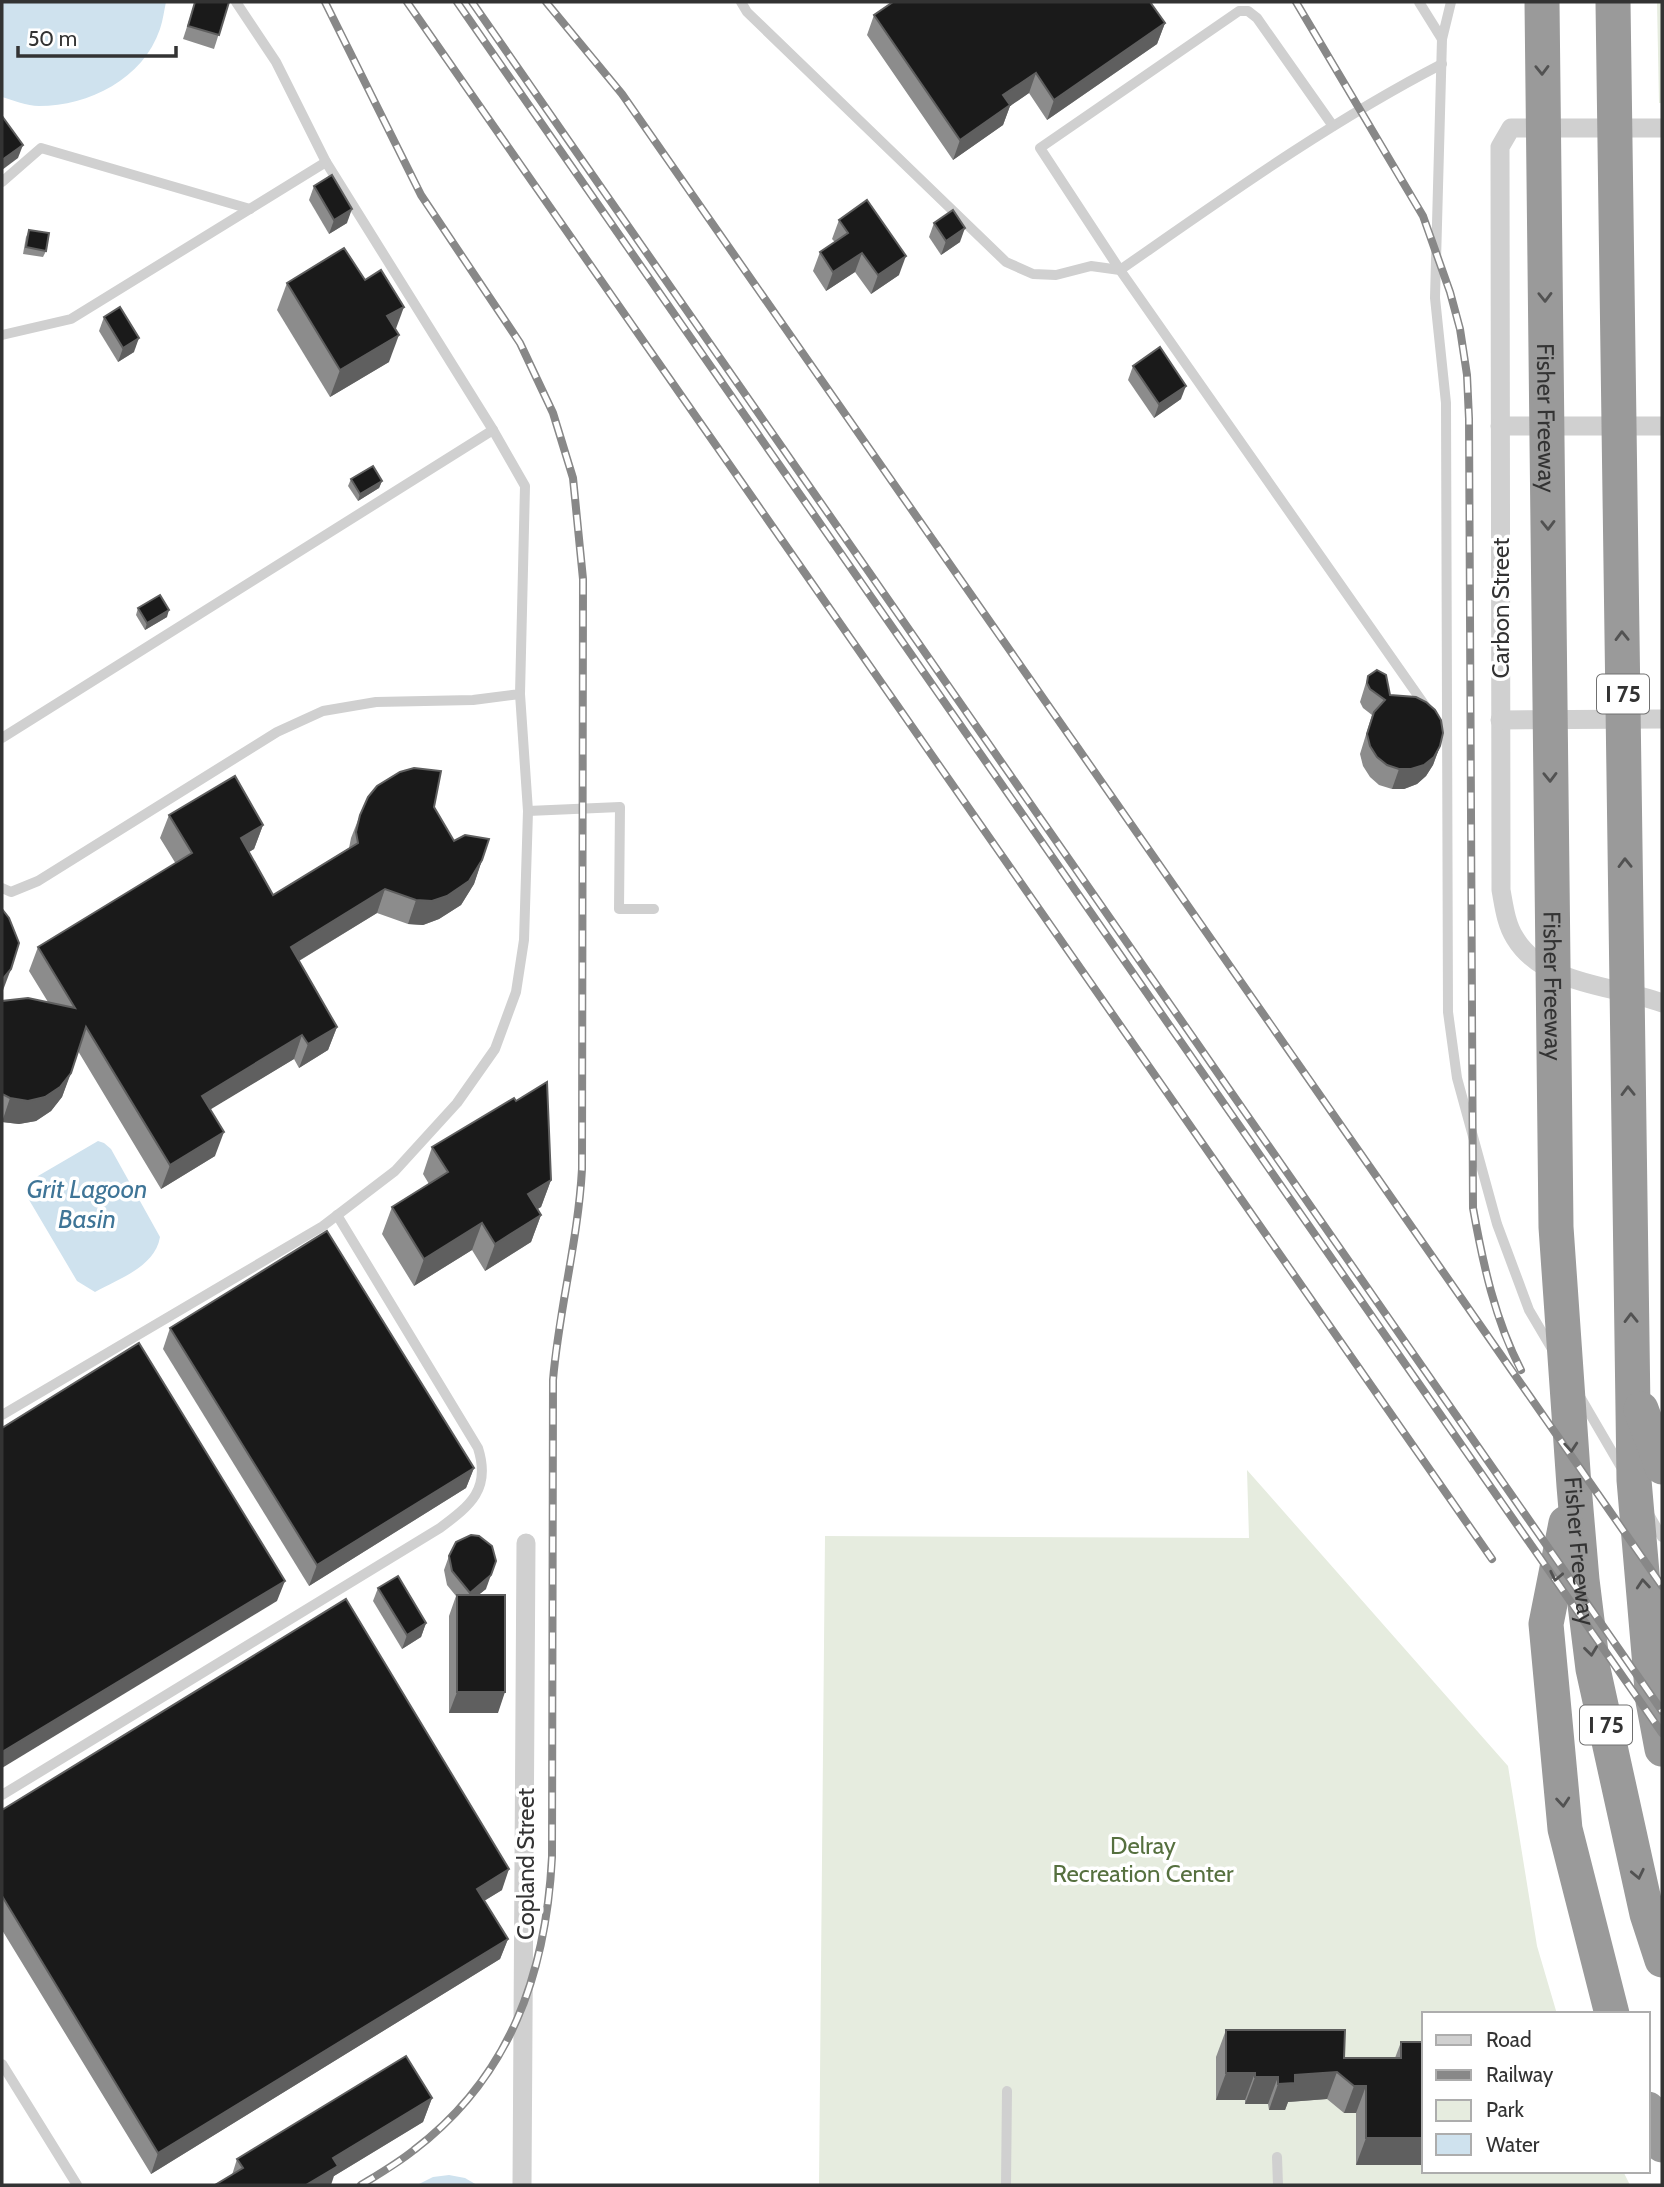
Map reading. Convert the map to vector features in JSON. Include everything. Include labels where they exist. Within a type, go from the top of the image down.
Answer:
[{"type":"highway","name":"Fisher Freeway","points":[[1542,2],[1556,1227],[1574,1486],[1593,1669],[1647,1914],[1662,1960]]},
{"type":"highway","name":"I 75","points":[[1613,2],[1634,1480],[1653,1701],[1662,1749]]},
{"type":"highway","points":[[1632,1386],[1662,1467]]},
{"type":"highway","points":[[1574,1486],[1546,1624],[1566,1829],[1612,2012]]},
{"type":"highway","points":[[1650,2114],[1662,2146]]},
{"type":"street","name":"Carbon Street","points":[[1662,128],[1511,128],[1500,147],[1501,890],[1514,937],[1526,953],[1538,962],[1568,977],[1662,1003]]},
{"type":"street","points":[[1500,426],[1662,426]]},
{"type":"street","points":[[1500,720],[1662,719]]},
{"type":"street","name":"Copland Street","points":[[522,2185],[526,1543]]},
{"type":"lane","points":[[2,1415],[323,1226],[395,1171],[457,1103],[495,1049],[516,992],[524,940],[527,811],[520,694],[524,486],[493,430],[326,162],[276,62],[236,2]]},
{"type":"lane","points":[[741,2],[747,12],[1006,262],[1033,274],[1056,275],[1091,266],[1119,270],[1299,147],[1378,97],[1441,64]]},
{"type":"lane","points":[[1419,2],[1442,38]]},
{"type":"lane","points":[[1451,2],[1442,38],[1435,298],[1446,403],[1448,1012],[1457,1078],[1497,1224],[1529,1310],[1662,1537]]},
{"type":"lane","points":[[1333,127],[1258,18],[1248,11],[1239,11],[1040,148],[1119,270],[1430,714]]},
{"type":"lane","points":[[2,182],[41,148],[250,209]]},
{"type":"lane","points":[[2,335],[71,318],[326,162]]},
{"type":"lane","points":[[2,738],[493,430]]},
{"type":"lane","points":[[2,888],[11,891],[38,881],[276,732],[323,711],[376,702],[473,700],[520,694]]},
{"type":"lane","points":[[1438,725],[1447,736]]},
{"type":"lane","points":[[527,811],[620,807],[619,909],[654,909]]},
{"type":"lane","points":[[2,1795],[440,1528],[467,1507],[480,1487],[483,1473],[478,1448],[337,1215]]},
{"type":"lane","points":[[2,2064],[77,2185]]},
{"type":"lane","points":[[1006,2185],[1007,2091]]},
{"type":"lane","points":[[1278,2157],[1278,2185]]},
{"type":"green space","points":[[1657,2],[1662,2],[1662,103],[1659,103]]},
{"type":"green space","name":"Delray Recreation Center","points":[[1247,1470],[1508,1766],[1537,1946],[1556,2012],[1422,2012],[1422,2173],[1624,2173],[1630,2185],[819,2185],[825,1536],[1249,1538]]},
{"type":"water","points":[[2,2],[166,2],[160,29],[152,47],[127,75],[95,95],[58,105],[39,106],[2,97]]},
{"type":"water","name":"Grit Lagoon Basin","points":[[98,1141],[111,1149],[160,1237],[157,1247],[143,1264],[95,1292],[77,1281],[25,1193],[38,1176]]},
{"type":"water","points":[[449,2175],[465,2178],[477,2185],[417,2185],[433,2177]]},
{"type":"building","points":[[195,2],[229,2],[219,35],[188,26]]},
{"type":"building","points":[[893,2],[1150,2],[1165,23],[1054,100],[1036,73],[1003,95],[1010,105],[960,140],[874,15]]},
{"type":"building","points":[[2,116],[23,145],[2,160]]},
{"type":"building","points":[[332,175],[352,209],[334,220],[314,186]]},
{"type":"building","points":[[867,200],[906,256],[878,275],[862,253],[833,272],[820,252],[848,233],[839,220]]},
{"type":"building","points":[[953,210],[965,228],[946,241],[934,223]]},
{"type":"building","points":[[29,230],[49,233],[46,251],[26,247]]},
{"type":"building","points":[[344,248],[365,280],[381,270],[404,307],[387,316],[399,335],[340,370],[287,283]]},
{"type":"building","points":[[120,307],[139,338],[123,348],[104,317]]},
{"type":"building","points":[[1160,347],[1186,386],[1159,404],[1133,366]]},
{"type":"building","points":[[373,466],[382,481],[360,494],[351,479]]},
{"type":"building","points":[[160,595],[169,610],[147,623],[138,608]]},
{"type":"building","points":[[1377,670],[1386,675],[1390,695],[1416,697],[1435,710],[1441,720],[1443,733],[1440,746],[1434,757],[1424,765],[1399,769],[1387,765],[1377,757],[1370,746],[1367,734],[1374,712],[1385,700],[1370,689],[1367,683],[1368,676]]},
{"type":"building","points":[[414,768],[441,771],[434,807],[454,841],[465,835],[489,839],[482,860],[469,881],[447,896],[432,901],[416,900],[385,889],[291,947],[337,1027],[308,1044],[302,1035],[202,1096],[224,1132],[170,1165],[86,1027],[71,1073],[60,1087],[45,1097],[28,1101],[2,1094],[2,1001],[28,998],[75,1008],[38,947],[192,853],[169,815],[235,776],[263,825],[241,838],[273,895],[358,843],[356,832],[368,797],[377,786],[400,772]]},
{"type":"building","points":[[2,909],[9,918],[19,943],[11,969],[2,980]]},
{"type":"building","points":[[547,1082],[551,1180],[528,1194],[541,1215],[495,1244],[482,1223],[424,1259],[392,1207],[448,1172],[432,1147],[514,1098],[516,1101]]},
{"type":"building","points":[[327,1231],[474,1468],[317,1565],[170,1328]]},
{"type":"building","points":[[139,1343],[285,1581],[2,1752],[2,1428]]},
{"type":"building","points":[[471,1535],[479,1536],[492,1546],[496,1561],[491,1575],[470,1593],[452,1571],[449,1556],[456,1542]]},
{"type":"building","points":[[398,1576],[426,1623],[407,1635],[378,1588]]},
{"type":"building","points":[[457,1595],[505,1595],[505,1692],[457,1692]]},
{"type":"building","points":[[346,1599],[509,1869],[477,1889],[508,1939],[158,2153],[2,1896],[2,1810]]},
{"type":"building","points":[[1226,2030],[1345,2030],[1344,2058],[1401,2058],[1401,2042],[1422,2042],[1422,2138],[1366,2138],[1366,2086],[1354,2086],[1337,2072],[1295,2075],[1295,2083],[1278,2084],[1278,2077],[1255,2077],[1255,2073],[1226,2073]]},
{"type":"building","points":[[406,2056],[432,2098],[333,2158],[338,2166],[306,2185],[215,2185],[243,2168],[237,2159]]},
{"type":"railway","points":[[325,2],[421,195],[520,343],[553,413],[573,478],[583,579],[582,1169],[577,1222],[553,1380],[552,1857],[548,1900],[531,1982],[517,2020],[498,2056],[475,2090],[447,2121],[408,2155],[361,2185]]},
{"type":"railway","points":[[407,2],[1492,1559]]},
{"type":"railway","points":[[457,2],[1662,1733]]},
{"type":"railway","points":[[472,2],[1662,1711]]},
{"type":"railway","points":[[546,2],[622,94],[1662,1586]]},
{"type":"railway","points":[[1296,2],[1423,216],[1460,329],[1467,375],[1469,419],[1473,1208],[1491,1291],[1521,1370]]}]
